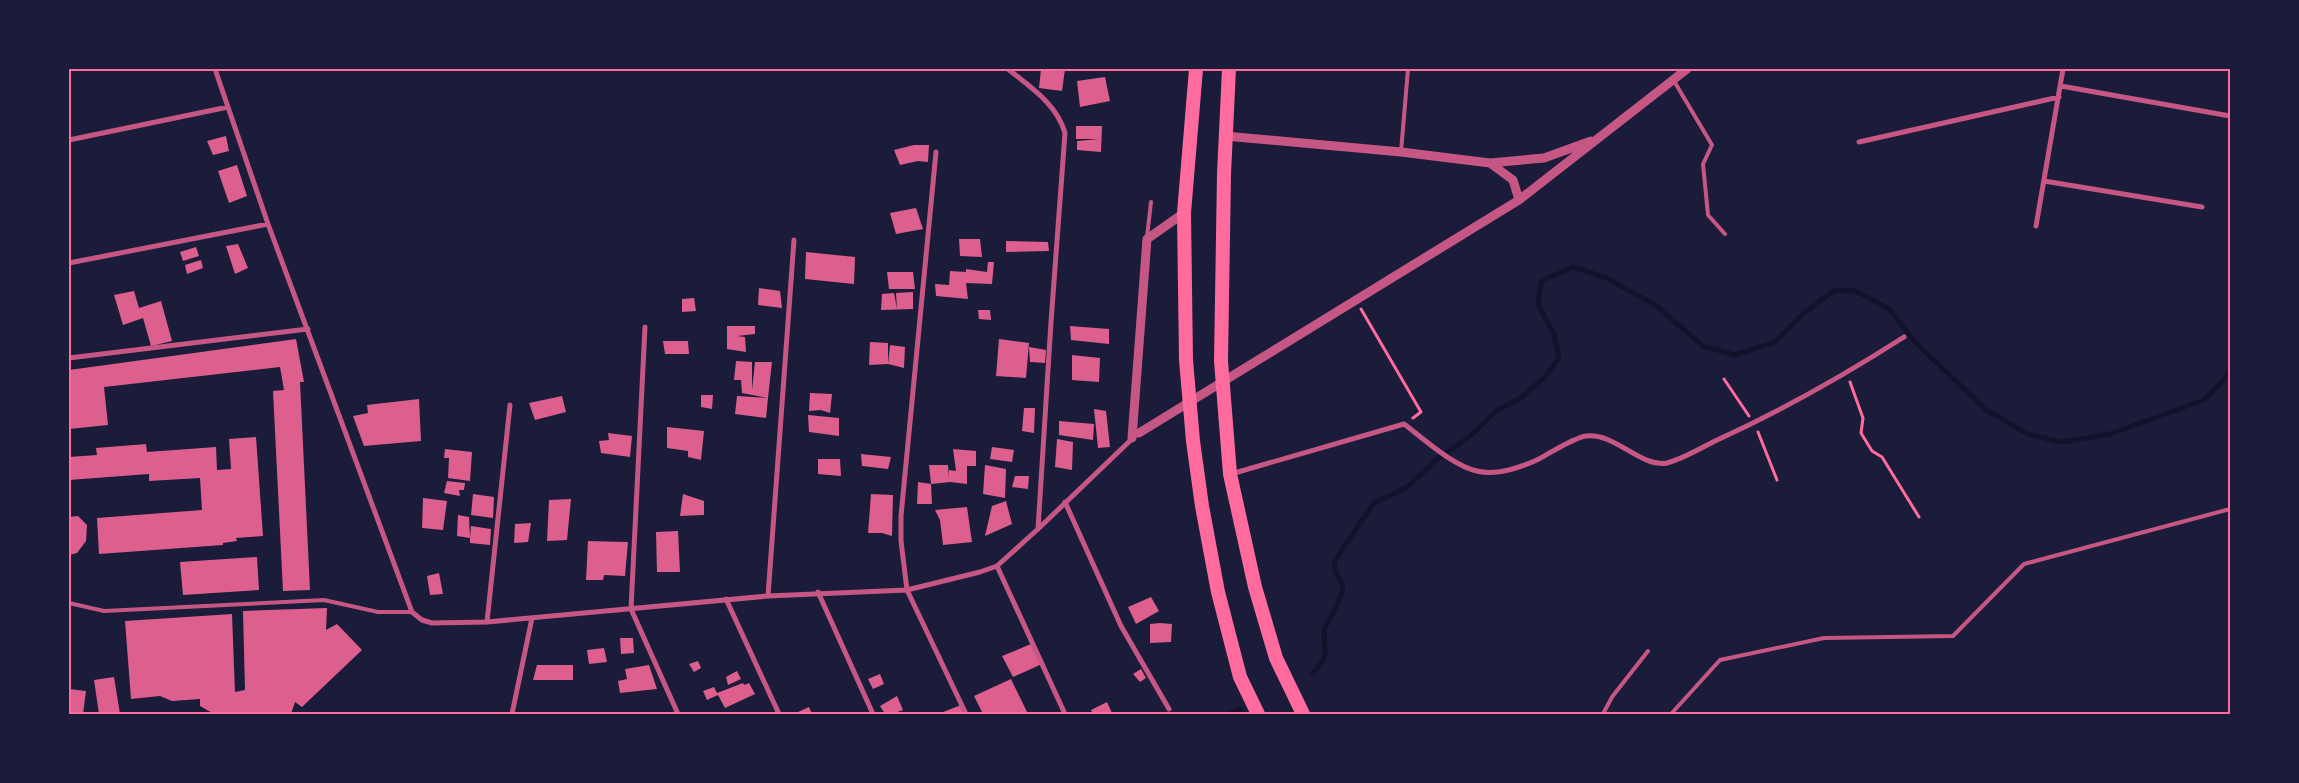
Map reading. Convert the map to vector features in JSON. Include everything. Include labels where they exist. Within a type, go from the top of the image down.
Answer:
[{"type":"highway","points":[[1196,69],[1184,213],[1186,360],[1193,441],[1202,506],[1218,592],[1240,678],[1258,714]]},
{"type":"highway","points":[[1229,69],[1225,136],[1221,361],[1230,474],[1255,587],[1276,658],[1303,714]]},
{"type":"street","points":[[215,69],[268,224],[412,612],[422,620],[432,624],[487,622],[818,592],[907,590],[997,566],[1136,435],[1253,365],[1356,300],[1389,282],[1520,200],[1687,69]]},
{"type":"street","points":[[1008,69],[1055,110],[1062,122],[1065,133],[1065,152],[1050,322],[1038,529]]},
{"type":"street","points":[[2036,226],[2063,69]]},
{"type":"street","points":[[2061,86],[2230,116]]},
{"type":"street","points":[[1859,142],[2059,97]]},
{"type":"street","points":[[69,140],[228,107]]},
{"type":"street","points":[[1225,136],[1401,152],[1490,163],[1544,158],[1601,137]]},
{"type":"street","points":[[936,152],[901,516],[901,541],[907,590],[966,714]]},
{"type":"street","points":[[1490,163],[1513,180],[1520,200]]},
{"type":"street","points":[[2044,181],[2202,207]]},
{"type":"street","points":[[1136,435],[1146,239],[1184,213]]},
{"type":"street","points":[[69,263],[268,224]]},
{"type":"street","points":[[768,596],[794,240]]},
{"type":"street","points":[[645,327],[631,608],[678,714]]},
{"type":"street","points":[[69,358],[308,328]]},
{"type":"street","points":[[1230,474],[1404,424],[1466,468],[1479,472],[1508,470],[1529,464],[1579,438],[1588,436],[1597,436],[1649,460],[1668,463],[1754,423],[1847,373],[1904,337]]},
{"type":"street","points":[[487,622],[510,405]]},
{"type":"street","points":[[1065,502],[1121,626],[1169,709]]},
{"type":"street","points":[[997,566],[1065,714]]},
{"type":"street","points":[[818,592],[873,714]]},
{"type":"street","points":[[726,599],[778,714]]},
{"type":"street","points":[[512,714],[532,618]]},
{"type":"lane","points":[[1401,152],[1408,69]]},
{"type":"lane","points":[[1673,79],[1712,145],[1703,164],[1708,215],[1725,234]]},
{"type":"lane","points":[[1146,239],[1151,202]]},
{"type":"lane","points":[[1671,714],[1720,660],[1824,638],[1953,636],[2024,564],[2230,509]]},
{"type":"lane","points":[[69,603],[104,611],[324,600],[378,612],[412,612]]},
{"type":"lane","points":[[1603,714],[1612,697],[1648,651]]},
{"type":"path","points":[[1356,300],[1421,412],[1404,424]]},
{"type":"path","points":[[1847,373],[1863,418],[1860,433],[1872,451],[1882,457],[1919,517]]},
{"type":"building","points":[[1041,69],[1065,69],[1062,91],[1039,88]]},
{"type":"building","points":[[1105,77],[1110,101],[1080,107],[1077,81]]},
{"type":"building","points":[[1076,126],[1102,126],[1101,152],[1077,150],[1077,141],[1099,139],[1076,139]]},
{"type":"building","points":[[226,136],[229,151],[213,155],[207,141]]},
{"type":"building","points":[[914,145],[929,145],[928,162],[918,161],[900,165],[894,150]]},
{"type":"building","points":[[237,165],[247,196],[229,203],[218,171]]},
{"type":"building","points":[[916,208],[923,229],[896,234],[890,213]]},
{"type":"building","points":[[959,239],[980,239],[982,257],[960,256]]},
{"type":"building","points":[[1006,241],[1048,242],[1049,251],[1006,252]]},
{"type":"building","points":[[238,244],[248,268],[235,274],[226,246]]},
{"type":"building","points":[[196,247],[199,256],[183,261],[180,252]]},
{"type":"building","points":[[806,252],[855,257],[854,284],[805,279]]},
{"type":"building","points":[[201,260],[203,268],[187,274],[185,265]]},
{"type":"building","points":[[988,262],[994,262],[992,284],[966,283],[968,299],[936,296],[935,284],[949,285],[950,271],[966,272],[966,269],[987,272]]},
{"type":"building","points":[[887,272],[913,272],[915,289],[889,289]]},
{"type":"building","points":[[759,288],[780,291],[782,308],[758,305]]},
{"type":"building","points":[[134,291],[139,308],[161,301],[172,341],[151,346],[143,318],[123,325],[114,295]]},
{"type":"building","points":[[913,292],[913,309],[881,310],[882,294],[894,293],[897,309],[896,293]]},
{"type":"building","points":[[694,298],[696,311],[682,312],[682,299]]},
{"type":"building","points":[[978,310],[990,310],[991,320],[979,319]]},
{"type":"building","points":[[727,326],[755,326],[755,334],[737,336],[745,337],[746,352],[727,349]]},
{"type":"building","points":[[1070,326],[1109,329],[1109,344],[1071,340]]},
{"type":"building","points":[[296,339],[304,382],[300,382],[310,590],[283,591],[273,391],[284,390],[280,367],[104,387],[108,425],[69,429],[69,370]]},
{"type":"building","points":[[999,339],[1029,343],[1026,378],[996,376]]},
{"type":"building","points":[[663,341],[688,341],[689,354],[665,354]]},
{"type":"building","points":[[870,342],[888,343],[888,364],[869,365]]},
{"type":"building","points":[[890,345],[905,347],[904,368],[888,364]]},
{"type":"building","points":[[1029,347],[1046,350],[1045,363],[1030,362]]},
{"type":"building","points":[[1072,355],[1100,358],[1099,382],[1072,380]]},
{"type":"building","points":[[736,361],[752,362],[752,390],[755,362],[772,362],[768,398],[742,393],[741,380],[734,380]]},
{"type":"building","points":[[810,393],[832,394],[830,413],[821,410],[809,411]]},
{"type":"building","points":[[701,395],[713,395],[712,409],[701,407]]},
{"type":"building","points":[[562,396],[566,412],[535,420],[529,403]]},
{"type":"building","points":[[737,396],[768,398],[766,418],[735,414]]},
{"type":"building","points":[[419,399],[421,441],[364,446],[353,416],[368,413],[367,405]]},
{"type":"building","points":[[1024,408],[1035,408],[1034,433],[1022,431]]},
{"type":"building","points":[[1094,409],[1106,411],[1110,447],[1098,448]]},
{"type":"building","points":[[808,415],[839,418],[839,436],[809,432]]},
{"type":"building","points":[[1059,421],[1094,424],[1093,440],[1059,435]]},
{"type":"building","points":[[667,427],[704,431],[701,460],[688,457],[688,451],[667,448]]},
{"type":"building","points":[[608,433],[632,436],[630,457],[601,453],[599,441],[609,440]]},
{"type":"building","points":[[256,437],[263,536],[236,538],[237,541],[223,543],[223,545],[99,554],[97,518],[202,510],[200,478],[149,481],[149,474],[69,480],[69,457],[97,455],[96,448],[146,444],[147,452],[216,447],[217,470],[231,469],[229,439]]},
{"type":"building","points":[[1057,439],[1073,442],[1072,470],[1055,467]]},
{"type":"building","points":[[992,447],[1014,450],[1012,462],[990,459]]},
{"type":"building","points":[[445,449],[472,452],[470,481],[448,478],[449,458],[444,458]]},
{"type":"building","points":[[953,449],[976,451],[976,466],[967,466],[967,484],[950,482],[931,484],[929,465],[948,465],[949,478],[949,470],[956,471]]},
{"type":"building","points":[[861,454],[891,457],[888,469],[862,466]]},
{"type":"building","points":[[818,459],[840,459],[841,476],[818,474]]},
{"type":"building","points":[[985,465],[1006,469],[1005,498],[983,494]]},
{"type":"building","points":[[1015,476],[1029,476],[1028,489],[1012,487]]},
{"type":"building","points":[[447,481],[465,483],[464,490],[459,490],[460,496],[444,493]]},
{"type":"building","points":[[918,482],[931,484],[932,504],[917,504]]},
{"type":"building","points":[[473,494],[494,497],[493,518],[471,515]]},
{"type":"building","points":[[683,494],[704,501],[704,515],[680,516]]},
{"type":"building","points":[[871,494],[893,495],[892,536],[882,533],[868,533]]},
{"type":"building","points":[[423,498],[447,501],[443,530],[422,528]]},
{"type":"building","points":[[571,499],[567,540],[547,541],[549,500]]},
{"type":"building","points":[[1006,501],[1012,524],[985,536],[992,506]]},
{"type":"building","points":[[967,507],[972,542],[943,545],[940,520],[935,510]]},
{"type":"building","points":[[458,515],[469,517],[470,538],[457,536]]},
{"type":"building","points":[[78,516],[87,525],[86,541],[77,553],[69,555],[69,517]]},
{"type":"building","points":[[531,523],[528,542],[514,543],[515,524]]},
{"type":"building","points":[[471,526],[491,529],[490,545],[470,543]]},
{"type":"building","points":[[678,531],[680,572],[657,572],[656,532]]},
{"type":"building","points":[[588,541],[628,542],[625,576],[604,575],[603,580],[586,580]]},
{"type":"building","points":[[257,557],[259,590],[183,595],[180,562]]},
{"type":"building","points":[[439,573],[443,594],[430,595],[427,576]]},
{"type":"building","points":[[1151,597],[1159,611],[1136,624],[1128,607]]},
{"type":"building","points":[[327,608],[326,630],[337,624],[362,650],[302,707],[295,702],[291,714],[214,714],[200,706],[200,699],[172,701],[160,696],[131,699],[125,621],[232,614],[235,692],[245,690],[243,611]]},
{"type":"building","points":[[1150,624],[1172,624],[1171,642],[1150,643]]},
{"type":"building","points":[[620,638],[633,638],[634,653],[621,654]]},
{"type":"building","points":[[1031,644],[1042,664],[1013,677],[1002,656]]},
{"type":"building","points":[[604,648],[607,662],[589,664],[587,650]]},
{"type":"building","points":[[698,661],[701,668],[694,672],[689,664]]},
{"type":"building","points":[[537,665],[573,665],[573,680],[533,680]]},
{"type":"building","points":[[649,665],[657,689],[620,693],[618,681],[627,679],[625,669]]},
{"type":"building","points":[[1141,669],[1146,678],[1140,682],[1133,674]]},
{"type":"building","points":[[737,671],[741,679],[728,685],[726,677]]},
{"type":"building","points":[[880,674],[884,684],[873,689],[868,679]]},
{"type":"building","points":[[114,677],[120,714],[99,714],[94,680]]},
{"type":"building","points":[[1011,679],[1028,714],[983,714],[974,696]]},
{"type":"building","points":[[743,683],[744,685],[749,683],[755,694],[725,708],[718,695],[707,700],[703,691],[714,687],[717,693]]},
{"type":"building","points":[[69,689],[86,691],[83,714],[69,714]]},
{"type":"building","points":[[897,696],[903,710],[892,714],[885,714],[880,706]]},
{"type":"building","points":[[1107,702],[1112,713],[1093,714],[1091,710]]},
{"type":"building","points":[[961,705],[965,712],[959,714],[938,714]]},
{"type":"building","points":[[809,707],[812,714],[799,714],[798,712]]},
{"type":"waterway","points":[[1313,673],[1323,661],[1325,653],[1324,629],[1336,608],[1343,590],[1335,571],[1334,562],[1374,503],[1407,487],[1437,459],[1469,437],[1496,411],[1522,397],[1544,378],[1559,358],[1554,334],[1538,305],[1541,281],[1573,267],[1607,278],[1655,305],[1703,346],[1735,355],[1775,342],[1804,313],[1835,290],[1856,291],[1890,310],[1916,343],[1985,409],[2028,434],[2060,442],[2110,434],[2204,400],[2230,373]]},
{"type":"waterway","points":[[1226,714],[1241,709]]}]
